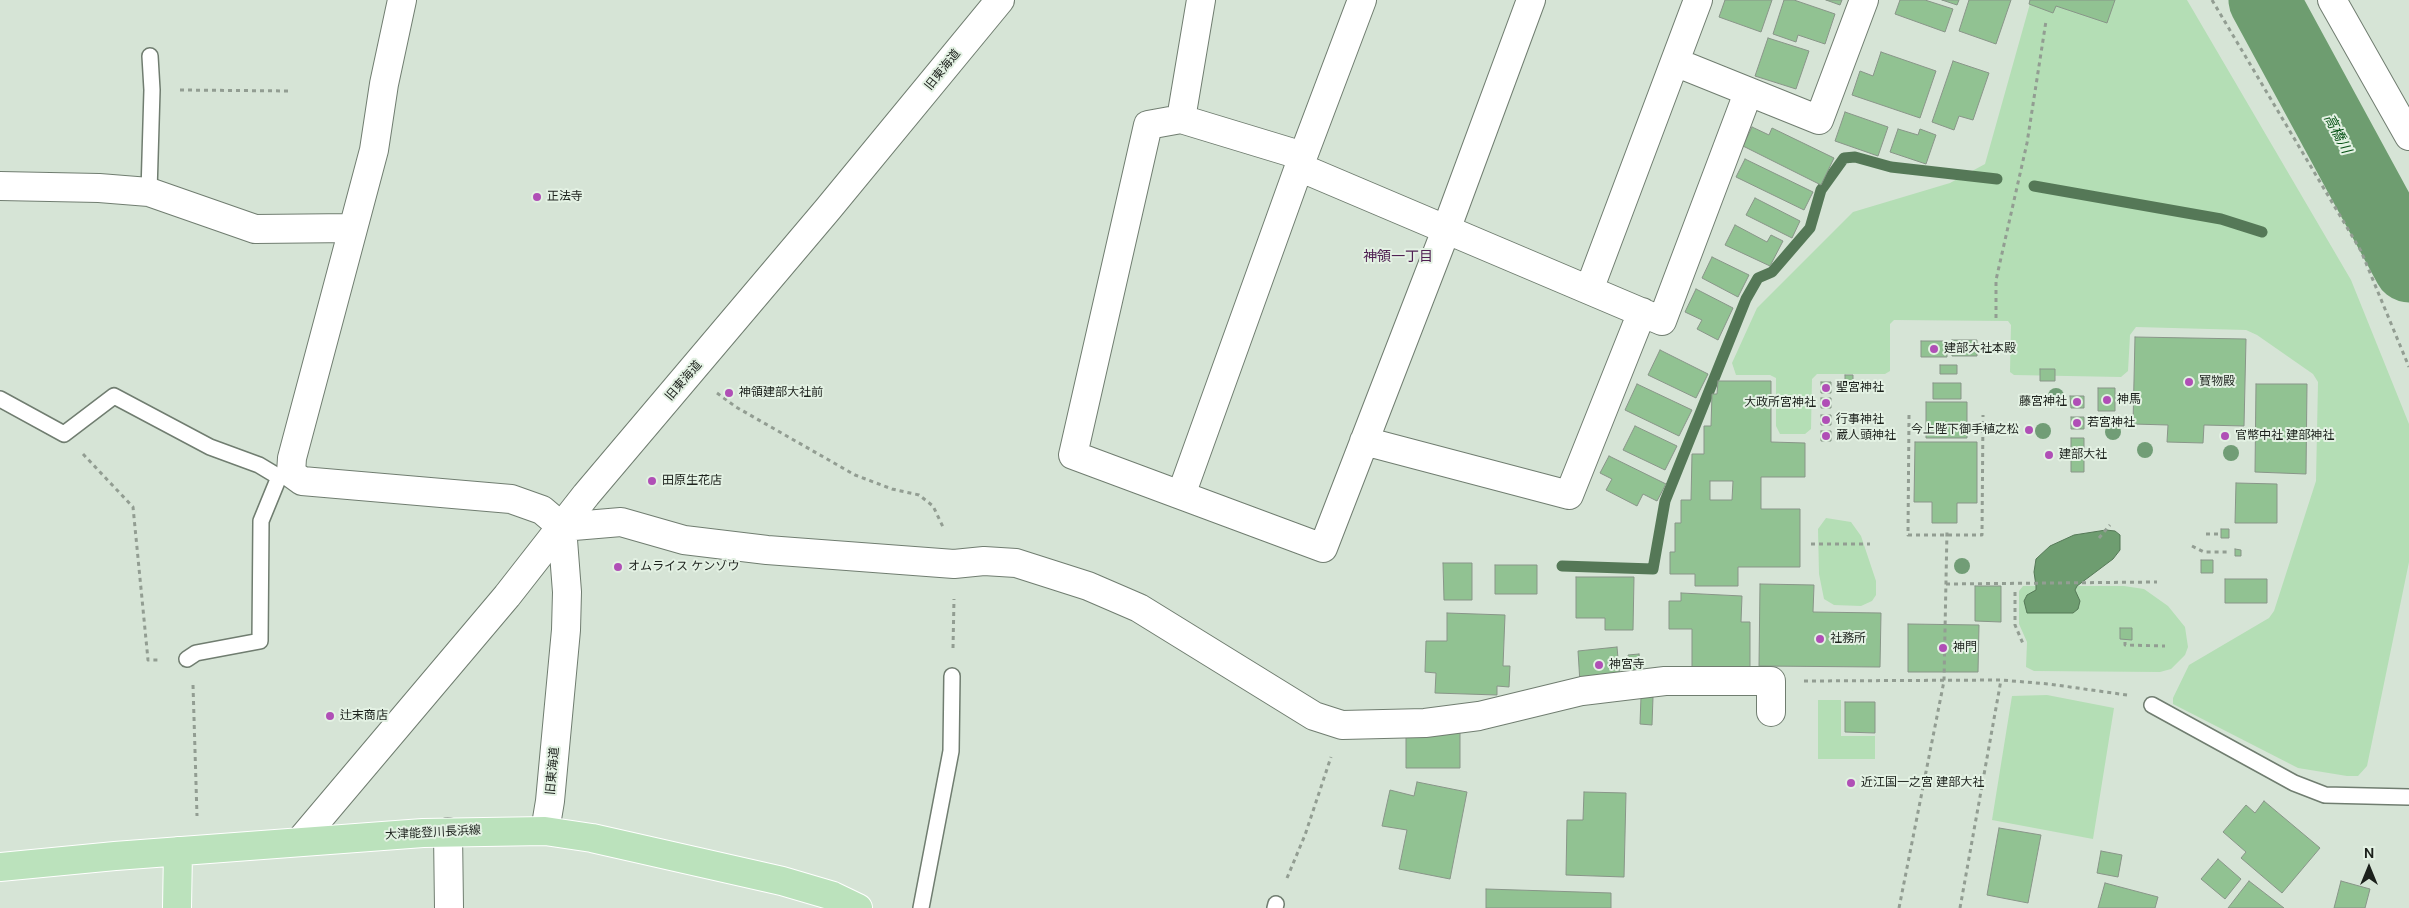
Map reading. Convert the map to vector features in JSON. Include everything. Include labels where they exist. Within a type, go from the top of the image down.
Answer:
[{"type":"main road","name":"大津能登川長浜線","points":[[0,867],[300,841],[448,832],[545,831],[592,838],[782,881],[833,896],[858,908]]},
{"type":"main road","points":[[177,908],[188,851]]},
{"type":"street","points":[[402,0],[374,150],[292,458],[285,475],[302,481],[511,498],[542,510],[562,527],[621,522],[684,540],[767,550],[954,564],[984,562],[1016,563],[1088,586],[1139,608],[1314,716],[1342,725],[1425,723],[1479,716],[1582,691],[1632,683],[1665,681],[1771,681],[1771,712]]},
{"type":"street","name":"旧東海道","points":[[545,831],[550,801],[566,630],[567,592],[562,527],[1000,0]]},
{"type":"street","points":[[1181,119],[1201,0]]},
{"type":"street","points":[[1181,495],[1301,162],[1362,0]]},
{"type":"street","points":[[1531,0],[1446,230],[1323,548],[1073,455],[1148,125],[1181,119],[1301,162],[1446,230],[1662,321],[1748,93]]},
{"type":"street","points":[[1589,290],[1698,0]]},
{"type":"street","points":[[1675,62],[1819,120],[1864,0]]},
{"type":"street","points":[[2332,0],[2409,136]]},
{"type":"street","points":[[0,186],[99,188],[149,192],[256,229],[353,228]]},
{"type":"street","points":[[1364,442],[1569,495],[1642,312]]},
{"type":"street","points":[[300,841],[507,596],[562,527]]},
{"type":"street","points":[[448,832],[449,908]]},
{"type":"lane","points":[[149,192],[152,90],[150,56]]},
{"type":"lane","points":[[0,399],[64,434],[114,396],[210,447],[285,475],[261,521],[260,642],[196,653],[187,659]]},
{"type":"lane","points":[[921,908],[951,751],[952,676]]},
{"type":"lane","points":[[2152,705],[2285,778],[2326,795],[2409,797]]},
{"type":"path","points":[[2212,0],[2361,251],[2409,367]]},
{"type":"path","points":[[1996,318],[1996,280],[2027,143],[2046,21]]},
{"type":"path","points":[[152,90],[292,91]]},
{"type":"path","points":[[690,373],[736,407],[855,475],[892,489],[919,495],[933,506],[946,533],[954,564],[952,676]]},
{"type":"path","points":[[1909,415],[1908,535],[1947,532],[1982,535],[1983,415]]},
{"type":"path","points":[[64,434],[133,507],[148,660],[187,659],[192,670],[197,765],[188,851]]},
{"type":"path","points":[[2099,538],[2110,525]]},
{"type":"path","points":[[1899,908],[1944,681],[1947,532]]},
{"type":"path","points":[[2206,534],[2219,534]]},
{"type":"path","points":[[1811,544],[1870,544]]},
{"type":"path","points":[[2192,546],[2204,552],[2230,552]]},
{"type":"path","points":[[1946,584],[2157,582]]},
{"type":"path","points":[[2015,592],[2015,625],[2024,646]]},
{"type":"path","points":[[2125,642],[2125,645],[2165,646]]},
{"type":"path","points":[[1960,908],[2001,680]]},
{"type":"path","points":[[1771,681],[2001,680],[2122,693],[2152,705]]},
{"type":"path","points":[[1276,906],[1305,836],[1342,725]]},
{"type":"shaded area","points":[[2031,0],[2187,0],[2351,280],[2409,424],[2409,562],[2367,766],[2358,776],[2298,768],[2173,704],[2173,698],[2189,665],[2269,618],[2274,611],[2316,481],[2318,382],[2313,374],[2257,335],[2246,330],[2136,327],[2130,335],[2128,371],[2121,377],[2014,375],[2010,372],[2011,325],[2008,321],[1894,320],[1890,324],[1890,371],[1885,374],[1817,374],[1812,379],[1811,429],[1805,434],[1780,434],[1776,426],[1776,378],[1770,375],[1736,375],[1732,363],[1757,308],[1853,212],[1950,183],[1985,164]]},
{"type":"shaded area","points":[[1826,518],[1851,522],[1861,536],[1876,581],[1876,595],[1872,601],[1861,606],[1834,605],[1824,599],[1819,574],[1818,529]]},
{"type":"shaded area","points":[[2106,530],[2115,531],[2120,535],[2120,550],[2113,559],[2077,586],[2075,590],[2080,601],[2078,609],[2073,613],[2027,613],[2024,601],[2027,595],[2036,590],[2034,572],[2036,559],[2050,546],[2074,535]]},
{"type":"shaded area","points":[[2023,586],[2124,586],[2144,589],[2168,606],[2185,627],[2188,647],[2185,655],[2171,669],[2160,672],[2034,671],[2026,667],[2027,642],[2019,624],[2019,591]]},
{"type":"shaded area","points":[[2047,695],[2114,708],[2093,839],[1992,820],[2012,696]]},
{"type":"shaded area","points":[[1818,700],[1841,700],[1841,736],[1875,736],[1875,759],[1818,759]]},
{"type":"building","points":[[1725,0],[1772,0],[1761,32],[1719,17]]},
{"type":"building","points":[[1784,0],[1794,0],[1835,14],[1825,44],[1798,35],[1796,42],[1773,34]]},
{"type":"building","points":[[1826,0],[1842,0],[1840,5]]},
{"type":"building","points":[[1900,0],[1925,0],[1953,9],[1945,32],[1895,14]]},
{"type":"building","points":[[1942,0],[1959,0],[1957,5]]},
{"type":"building","points":[[1969,0],[2011,0],[1996,44],[1959,31]]},
{"type":"building","points":[[2030,0],[2115,0],[2107,23],[2056,6],[2053,13],[2029,4]]},
{"type":"building","points":[[1768,38],[1809,51],[1796,89],[1755,76]]},
{"type":"building","points":[[1881,52],[1936,71],[1920,118],[1852,95],[1860,71],[1873,76]]},
{"type":"building","points":[[1953,61],[1989,73],[1973,120],[1959,116],[1954,130],[1932,122]]},
{"type":"building","points":[[1845,112],[1888,127],[1878,156],[1835,141]]},
{"type":"building","points":[[1752,127],[1769,135],[1772,128],[1834,158],[1821,185],[1743,146]]},
{"type":"building","points":[[1898,129],[1918,135],[1920,129],[1936,135],[1926,164],[1890,152]]},
{"type":"building","points":[[1745,159],[1813,192],[1804,210],[1736,177]]},
{"type":"building","points":[[1755,198],[1800,221],[1792,238],[1746,215]]},
{"type":"building","points":[[1735,225],[1767,242],[1771,235],[1783,241],[1770,266],[1725,245]]},
{"type":"building","points":[[1712,257],[1749,275],[1738,297],[1702,278]]},
{"type":"building","points":[[1696,289],[1733,308],[1718,340],[1697,329],[1702,320],[1685,312]]},
{"type":"building","name":"寳物殿","points":[[2135,337],[2246,339],[2244,426],[2204,425],[2203,443],[2167,442],[2168,425],[2133,424]]},
{"type":"building","points":[[1952,340],[1977,340],[1977,356],[1952,356]]},
{"type":"building","name":"建部大社本殿","points":[[1921,341],[1947,341],[1947,357],[1921,357]]},
{"type":"building","points":[[1660,350],[1708,374],[1696,398],[1648,375]]},
{"type":"building","points":[[1940,365],[1957,365],[1957,374],[1940,374]]},
{"type":"building","points":[[2040,369],[2055,369],[2055,381],[2040,381]]},
{"type":"building","points":[[1845,375],[1853,375],[1853,383],[1845,383]]},
{"type":"building","points":[[1718,381],[1771,381],[1771,442],[1805,443],[1805,477],[1761,477],[1761,509],[1800,509],[1800,567],[1738,567],[1738,586],[1695,586],[1695,574],[1670,574],[1670,552],[1675,552],[1675,523],[1681,523],[1681,500],[1691,500],[1692,454],[1704,454],[1704,426],[1711,426],[1712,394],[1717,394]],"holes":[[[1710,481],[1733,481],[1732,500],[1710,500]]]},
{"type":"building","name":"聖宮神社","points":[[1821,382],[1831,382],[1831,393],[1821,393]]},
{"type":"building","points":[[1933,383],[1961,383],[1961,399],[1933,399]]},
{"type":"building","points":[[1637,384],[1692,410],[1679,436],[1625,410]]},
{"type":"building","points":[[2256,384],[2307,384],[2306,474],[2255,472]]},
{"type":"building","name":"神馬","points":[[2098,388],[2115,388],[2115,411],[2098,411]]},
{"type":"building","name":"藤宮神社","points":[[2070,396],[2084,396],[2084,408],[2071,408]]},
{"type":"building","name":"大政所宮神社","points":[[1821,398],[1831,398],[1831,408],[1821,408]]},
{"type":"building","points":[[1926,402],[1967,402],[1967,438],[1926,438]]},
{"type":"building","name":"行事神社","points":[[1821,415],[1831,415],[1831,425],[1821,425]]},
{"type":"building","name":"若宮神社","points":[[2071,417],[2084,417],[2084,429],[2071,429]]},
{"type":"building","points":[[1635,426],[1677,446],[1665,470],[1623,450]]},
{"type":"building","name":"蔵人頭神社","points":[[1821,431],[1831,431],[1831,441],[1821,441]]},
{"type":"building","points":[[2071,438],[2084,438],[2084,451],[2071,451]]},
{"type":"building","points":[[1915,442],[1977,442],[1977,503],[1957,503],[1957,523],[1932,523],[1932,502],[1914,502]]},
{"type":"building","points":[[1609,456],[1666,484],[1657,501],[1643,494],[1637,506],[1606,490],[1612,479],[1600,473]]},
{"type":"building","points":[[2071,459],[2084,459],[2084,472],[2071,472]]},
{"type":"building","points":[[2236,483],[2277,484],[2277,523],[2235,523]]},
{"type":"building","points":[[2221,529],[2229,529],[2229,538],[2221,538]]},
{"type":"building","points":[[2235,549],[2241,550],[2241,556],[2235,556]]},
{"type":"building","points":[[2201,560],[2213,560],[2213,573],[2201,573]]},
{"type":"building","points":[[1443,563],[1472,563],[1472,600],[1444,600]]},
{"type":"building","points":[[1495,565],[1537,565],[1537,594],[1495,594]]},
{"type":"building","points":[[1576,577],[1634,577],[1633,630],[1605,630],[1605,618],[1576,618]]},
{"type":"building","points":[[2225,579],[2267,579],[2267,603],[2225,603]]},
{"type":"building","name":"社務所","points":[[1760,584],[1814,585],[1813,612],[1881,613],[1880,667],[1759,666]]},
{"type":"building","points":[[1975,586],[2001,586],[2001,622],[1975,621]]},
{"type":"building","points":[[1681,593],[1742,596],[1741,622],[1750,622],[1750,670],[1692,670],[1692,629],[1669,629],[1669,601],[1681,601]]},
{"type":"building","points":[[1447,613],[1505,615],[1503,666],[1510,666],[1509,687],[1497,686],[1497,695],[1435,693],[1436,673],[1425,672],[1426,641],[1447,641]]},
{"type":"building","name":"神門","points":[[1908,624],[1979,625],[1978,672],[1908,672]]},
{"type":"building","points":[[2120,628],[2132,628],[2132,640],[2120,639]]},
{"type":"building","name":"神宮寺","points":[[1617,647],[1620,680],[1580,683],[1578,651]]},
{"type":"building","points":[[1639,654],[1641,669],[1630,671],[1628,655]]},
{"type":"building","points":[[1641,697],[1653,697],[1652,725],[1640,724]]},
{"type":"building","points":[[1845,702],[1875,702],[1875,733],[1845,732]]},
{"type":"building","points":[[1460,730],[1460,768],[1406,768],[1406,731]]},
{"type":"building","points":[[1417,782],[1467,792],[1450,879],[1399,869],[1407,830],[1382,826],[1390,790],[1414,796]]},
{"type":"building","points":[[1584,792],[1626,793],[1624,877],[1566,875],[1567,820],[1583,820]]},
{"type":"building","points":[[2264,801],[2320,848],[2282,893],[2241,858],[2246,852],[2223,832],[2246,805],[2255,813]]},
{"type":"building","points":[[1999,828],[2041,835],[2028,903],[1987,895]]},
{"type":"building","points":[[2101,851],[2122,855],[2118,877],[2097,873]]},
{"type":"building","points":[[2218,859],[2241,879],[2225,899],[2201,879]]},
{"type":"building","points":[[2249,881],[2284,908],[2228,908]]},
{"type":"building","points":[[2341,881],[2370,889],[2365,908],[2334,908]]},
{"type":"building","points":[[2105,883],[2158,897],[2155,908],[2098,908]]},
{"type":"building","points":[[1486,889],[1611,893],[1611,908],[1486,908]]},
{"type":"waterway","name":"高橋川","points":[[2264,0],[2409,267]]},
{"type":"waterway","points":[[1562,566],[1653,569],[1665,501],[1746,299],[1758,278],[1772,272],[1810,228],[1821,190],[1844,158],[1855,157],[1891,167],[1997,179]]},
{"type":"waterway","points":[[2034,186],[2221,219],[2262,232]]},
{"type":"place","name":"正法寺","points":[[537,197]]},
{"type":"place","name":"建部大社本殿","points":[[1934,349]]},
{"type":"place","name":"寳物殿","points":[[2189,382]]},
{"type":"place","name":"聖宮神社","points":[[1826,388]]},
{"type":"place","name":"神領建部大社前","points":[[729,393]]},
{"type":"place","name":"神馬","points":[[2107,400]]},
{"type":"place","name":"藤宮神社","points":[[2077,402]]},
{"type":"place","name":"大政所宮神社","points":[[1826,403]]},
{"type":"place","name":"行事神社","points":[[1826,420]]},
{"type":"place","name":"若宮神社","points":[[2077,423]]},
{"type":"place","name":"今上陛下御手植之松","points":[[2029,430]]},
{"type":"place","name":"蔵人頭神社","points":[[1826,436]]},
{"type":"place","name":"官幣中社 建部神社","points":[[2225,436]]},
{"type":"place","name":"建部大社","points":[[2049,455]]},
{"type":"place","name":"田原生花店","points":[[652,481]]},
{"type":"place","name":"オムライス ケンゾウ","points":[[618,567]]},
{"type":"place","name":"社務所","points":[[1820,639]]},
{"type":"place","name":"神門","points":[[1943,648]]},
{"type":"place","name":"神宮寺","points":[[1599,665]]},
{"type":"place","name":"辻末商店","points":[[330,716]]},
{"type":"place","name":"近江国一之宮 建部大社","points":[[1851,783]]},
{"type":"district","name":"神領一丁目","points":[[1398,257]]}]
